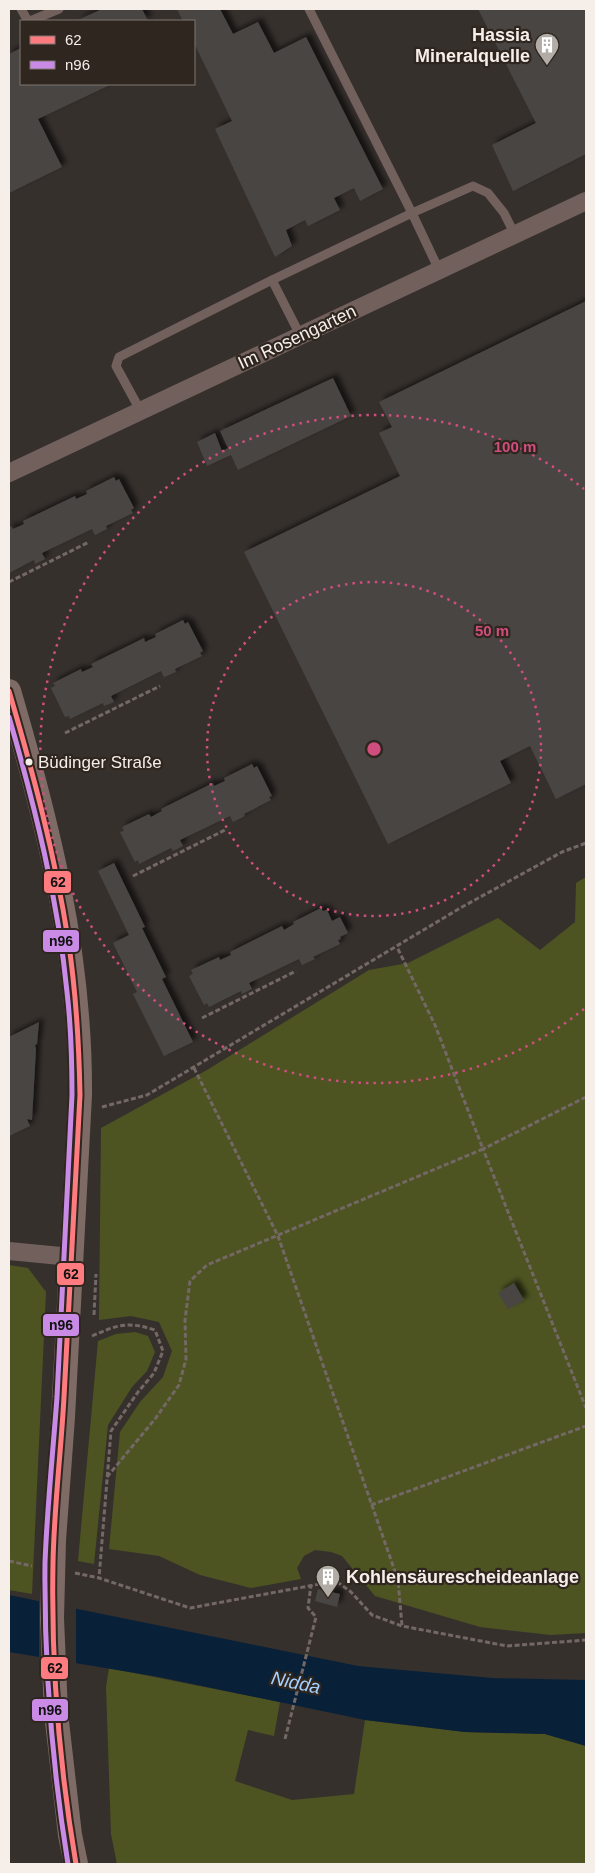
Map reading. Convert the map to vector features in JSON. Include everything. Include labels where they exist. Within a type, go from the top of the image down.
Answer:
[{"type":"main road","points":[[9,690],[40,799],[62,898],[70,942],[81,1054],[88,1102],[71,1257],[63,1417],[54,1540],[53,1626],[56,1713],[70,1834],[76,1864]]},
{"type":"street","name":"Im Rosengarten","points":[[9,473],[586,201]]},
{"type":"street","points":[[9,1251],[71,1257]]},
{"type":"lane","points":[[21,9],[28,20]]},
{"type":"lane","points":[[32,20],[60,9]]},
{"type":"lane","points":[[309,9],[439,270]]},
{"type":"lane","points":[[140,410],[116,366],[119,357],[272,280],[412,213],[473,186],[488,193],[504,213],[515,234]]},
{"type":"lane","points":[[272,280],[300,335]]},
{"type":"path","points":[[9,582],[89,542]]},
{"type":"path","points":[[65,734],[160,686]]},
{"type":"path","points":[[133,876],[227,829]]},
{"type":"path","points":[[88,1102],[147,1095],[462,907],[562,852],[586,843]]},
{"type":"path","points":[[397,947],[435,1025],[586,1408]]},
{"type":"path","points":[[202,1018],[296,971]]},
{"type":"path","points":[[194,1068],[278,1236],[398,1580],[402,1626]]},
{"type":"path","points":[[107,1477],[155,1419],[179,1385],[186,1359],[185,1320],[190,1281],[208,1265],[483,1149],[586,1098]]},
{"type":"path","points":[[92,1336],[114,1326],[137,1324],[154,1330],[163,1351],[154,1373],[138,1392],[111,1431],[99,1578],[190,1608],[336,1581],[351,1592],[372,1615],[402,1626],[507,1646],[586,1640]]},
{"type":"path","points":[[371,1505],[586,1426]]},
{"type":"path","points":[[285,1739],[316,1617],[308,1608],[311,1585]]},
{"type":"green space","points":[[586,877],[586,1633],[551,1635],[480,1627],[375,1596],[342,1556],[331,1552],[315,1550],[304,1556],[297,1568],[301,1579],[251,1588],[200,1575],[159,1556],[109,1549],[120,1432],[140,1402],[163,1377],[172,1351],[159,1322],[131,1316],[99,1320],[101,1128],[207,1070],[369,970],[408,963],[498,918],[540,950],[575,922],[576,883]]},
{"type":"green space","points":[[9,1265],[28,1268],[46,1292],[32,1594],[9,1590]]},
{"type":"green space","points":[[135,1332],[148,1336],[155,1352],[147,1371],[132,1387],[108,1425],[94,1564],[78,1561],[98,1341],[116,1334]]},
{"type":"green space","points":[[109,1668],[280,1702],[274,1736],[248,1730],[235,1781],[292,1800],[354,1794],[365,1720],[465,1732],[545,1734],[586,1746],[586,1864],[117,1864],[111,1834],[106,1687]]},
{"type":"water","name":"Nidda","points":[[9,1595],[358,1666],[492,1678],[586,1680],[586,1746],[545,1734],[465,1732],[365,1720],[159,1677],[9,1652]]},
{"type":"pier","points":[[39,1598],[76,1606],[76,1665],[39,1659]]},
{"type":"building","points":[[102,9],[142,9],[148,20],[78,20]]},
{"type":"building","points":[[177,9],[220,9],[233,34],[258,22],[274,53],[306,37],[383,189],[360,201],[354,188],[334,198],[340,210],[308,226],[305,220],[286,230],[292,246],[275,257],[215,129],[232,121],[195,45],[195,20],[182,20]]},
{"type":"building","name":"Hassia Mineralquelle","points":[[478,9],[586,9],[586,154],[513,191],[492,145],[536,123]]},
{"type":"building","points":[[20,48],[20,85],[110,85],[38,119],[62,167],[9,193],[9,54]]},
{"type":"building","points":[[586,301],[586,784],[556,799],[530,746],[500,761],[511,783],[388,844],[244,552],[400,476],[379,433],[392,427],[379,402]]},
{"type":"building","points":[[333,378],[351,416],[238,470],[231,455],[207,466],[197,442],[215,433],[222,451],[228,448],[220,431]]},
{"type":"building","points":[[114,477],[116,481],[119,479],[134,508],[131,510],[133,513],[106,526],[107,529],[95,535],[92,529],[42,553],[45,559],[35,564],[34,560],[9,573],[9,528],[11,526],[13,529],[24,524],[23,521],[75,496],[76,499],[87,494],[86,491]]},
{"type":"building","points":[[183,620],[185,624],[188,622],[203,651],[200,653],[202,656],[175,669],[176,672],[164,677],[161,671],[111,696],[114,702],[104,706],[103,703],[70,719],[69,716],[65,717],[51,688],[55,686],[53,683],[81,669],[82,672],[93,667],[91,664],[144,638],[145,642],[156,637],[155,634]]},
{"type":"building","points":[[252,764],[254,768],[257,766],[272,796],[269,797],[271,800],[233,822],[230,816],[180,840],[183,846],[173,851],[171,848],[139,864],[138,860],[135,862],[120,832],[124,831],[122,827],[149,814],[151,817],[162,811],[161,809],[213,783],[214,786],[225,781],[224,778]]},
{"type":"building","points":[[114,863],[145,927],[142,928],[166,977],[162,979],[193,1042],[164,1056],[133,994],[137,992],[113,943],[129,935],[98,871]]},
{"type":"building","points":[[321,908],[323,911],[327,910],[332,921],[340,917],[348,933],[340,937],[341,939],[338,940],[340,944],[313,957],[315,959],[302,965],[299,959],[249,983],[252,989],[242,994],[241,991],[209,1007],[207,1003],[204,1005],[189,976],[193,974],[191,970],[219,957],[220,960],[231,955],[230,952],[282,926],[284,930],[294,924],[293,922]]},
{"type":"building","points":[[39,1022],[37,1044],[35,1045],[32,1120],[27,1119],[30,1126],[9,1136],[9,1037]]},
{"type":"building","points":[[514,1283],[524,1300],[508,1309],[498,1293]]},
{"type":"building","name":"Kohlensäurescheideanlage","points":[[318,1589],[340,1594],[337,1607],[315,1601]]},
{"type":"transit line","name":"62","points":[[9,691],[35,783],[57,876],[71,959],[78,1036],[80,1095],[53,1563],[53,1639],[57,1714],[76,1864]]},
{"type":"transit line","name":"n96","points":[[9,717],[28,785],[52,888],[63,957],[70,1031],[72,1095],[57,1397],[45,1563],[46,1639],[50,1714],[53,1752],[68,1864]]},
{"type":"place","name":"Hassia Mineralquelle","points":[[547,66]]},
{"type":"place","name":"Büdinger Straße","points":[[29,762]]},
{"type":"place","name":"Kohlensäurescheideanlage","points":[[328,1598]]}]
